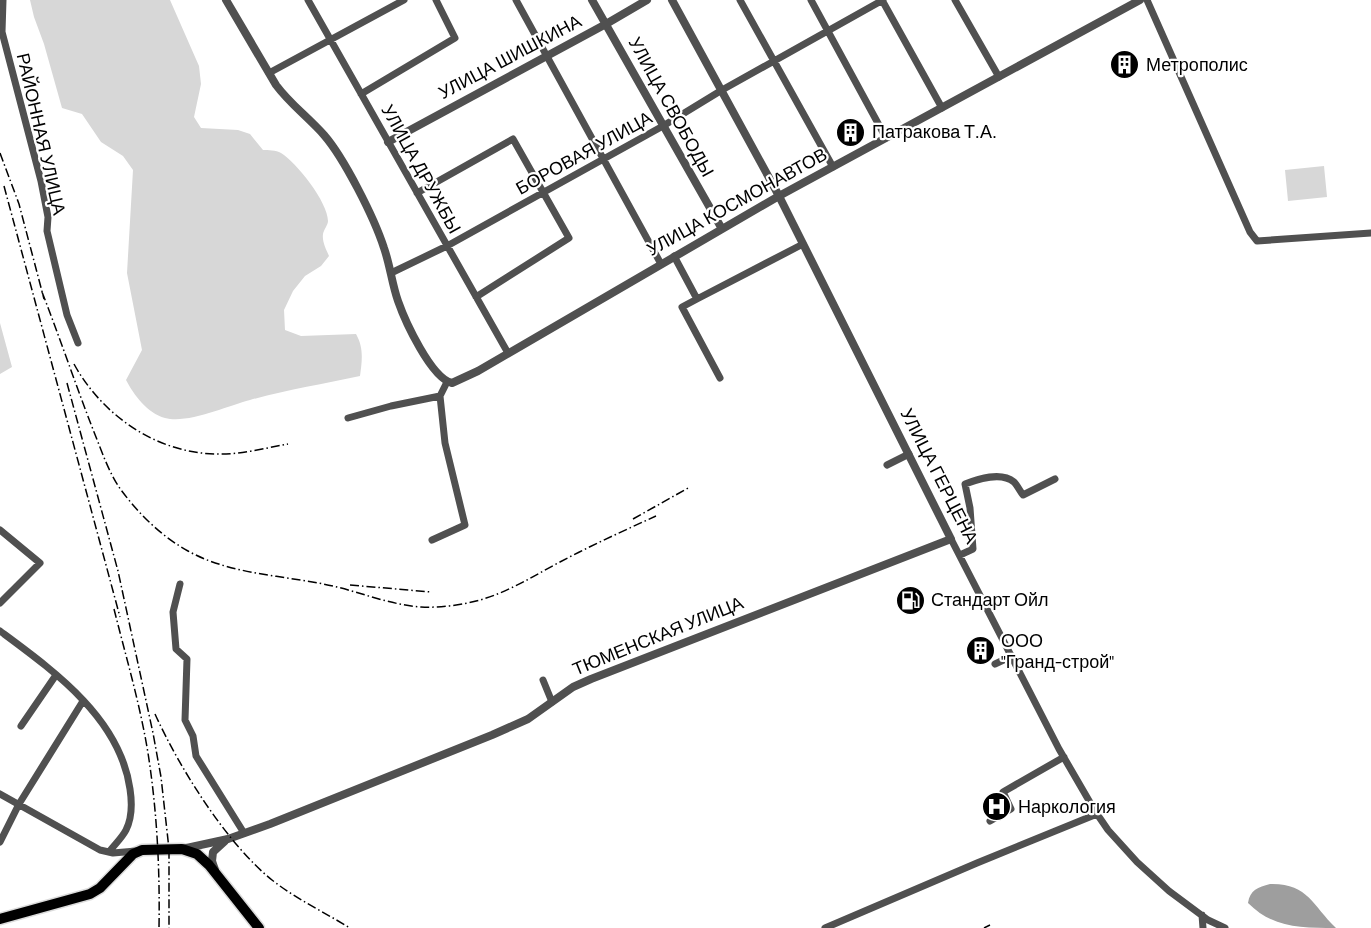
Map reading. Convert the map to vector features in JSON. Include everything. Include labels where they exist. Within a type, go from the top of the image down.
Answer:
[{"type":"main road","points":[[0,919],[90,894],[100,888],[128,858],[142,850],[182,849],[202,858],[259,928]]},
{"type":"street","name":"РАЙОННАЯ УЛИЦА","points":[[3,0],[2,32],[41,181],[48,217],[47,231],[67,315],[78,343]]},
{"type":"street","points":[[226,0],[268,73],[285,97],[326,137],[337,154],[384,248],[404,317],[432,367],[447,382],[440,396],[445,443],[465,525],[432,540]]},
{"type":"street","name":"УЛИЦА ДРУЖБЫ","points":[[308,0],[508,353]]},
{"type":"street","points":[[268,73],[404,0]]},
{"type":"street","points":[[361,94],[455,38],[436,0]]},
{"type":"street","points":[[516,0],[661,264]]},
{"type":"street","name":"УЛИЦА СВОБОДЫ","points":[[592,0],[722,229]]},
{"type":"street","name":"УЛИЦА ШИШКИНА","points":[[388,141],[647,0]]},
{"type":"street","name":"УЛИЦА ГЕРЦЕНА","points":[[672,0],[779,196],[951,539],[1064,757],[1097,814],[1137,862],[1169,891],[1222,927]]},
{"type":"street","points":[[740,0],[833,167]]},
{"type":"street","points":[[811,0],[886,138]]},
{"type":"street","points":[[882,0],[942,108]]},
{"type":"street","name":"БОРОВАЯ УЛИЦА","points":[[391,273],[447,246],[604,159],[882,0]]},
{"type":"street","points":[[955,0],[999,77]]},
{"type":"street","name":"УЛИЦА КОСМОНАВТОВ","points":[[447,382],[458,382],[779,196],[1140,0]]},
{"type":"street","points":[[1147,0],[1250,232],[1257,241],[1371,233]]},
{"type":"street","points":[[417,193],[513,139],[544,192],[569,238],[476,297]]},
{"type":"street","points":[[720,378],[682,307],[803,244]]},
{"type":"street","points":[[675,256],[697,299]]},
{"type":"street","points":[[348,418],[440,396]]},
{"type":"street","points":[[887,465],[909,454]]},
{"type":"street","points":[[960,555],[973,549],[970,508],[965,484],[981,477],[1003,477],[1013,481],[1023,495],[1055,479]]},
{"type":"street","points":[[0,530],[40,563],[0,603]]},
{"type":"street","name":"ТЮМЕНСКАЯ УЛИЦА","points":[[182,849],[228,839],[492,735],[528,719],[573,687],[599,675],[951,539]]},
{"type":"street","points":[[180,585],[173,612],[177,649],[187,659],[185,720],[193,735],[196,756],[244,833]]},
{"type":"street","points":[[0,631],[56,675],[99,718],[114,740],[128,772],[132,803],[126,830],[109,852]]},
{"type":"street","points":[[995,664],[1012,656]]},
{"type":"street","points":[[21,726],[56,675]]},
{"type":"street","points":[[543,680],[552,702]]},
{"type":"street","points":[[0,842],[19,804],[82,701]]},
{"type":"street","points":[[990,821],[1011,809],[1003,792],[1064,757]]},
{"type":"street","points":[[0,794],[100,850],[126,853],[142,850]]},
{"type":"street","points":[[825,928],[1097,814]]},
{"type":"street","points":[[220,879],[212,857],[216,848],[228,839]]},
{"type":"street","points":[[1202,915],[1203,928]]},
{"type":"shaded area","points":[[30,0],[170,0],[199,66],[201,84],[194,117],[201,128],[238,130],[250,134],[263,150],[281,153],[310,183],[327,213],[328,223],[323,237],[329,256],[321,266],[305,276],[293,291],[284,310],[285,330],[301,336],[356,334],[361,349],[360,376],[264,396],[185,419],[158,416],[142,403],[126,380],[142,350],[127,273],[133,170],[123,156],[101,142],[82,114],[62,108]]},
{"type":"shaded area","points":[[1324,166],[1327,197],[1288,201],[1285,170]]},
{"type":"shaded area","points":[[0,323],[12,367],[0,374]]},
{"type":"shaded area","points":[[1270,884],[1293,887],[1301,891],[1336,928],[1288,925],[1257,911],[1248,903],[1251,895],[1258,888]]},
{"type":"railway","points":[[0,153],[19,204],[44,299]]},
{"type":"railway","points":[[4,186],[120,617]]},
{"type":"railway","points":[[42,292],[94,432],[121,490],[151,524],[178,545],[205,559],[242,570],[337,587],[400,604],[443,607],[473,602],[500,593],[656,516]]},
{"type":"railway","points":[[74,364],[86,382],[115,415],[152,439],[172,447],[194,452],[225,454],[288,444]]},
{"type":"railway","points":[[67,383],[118,571],[153,733],[161,777],[169,849],[169,928]]},
{"type":"railway","points":[[633,519],[690,487]]},
{"type":"railway","points":[[350,585],[431,592]]},
{"type":"railway","points":[[114,609],[148,753],[157,840],[159,928]]},
{"type":"railway","points":[[155,714],[190,780],[238,846],[281,887],[350,928]]},
{"type":"railway","points":[[984,928],[990,925]]},
{"type":"place","name":"Метрополис","points":[[1125,65]]},
{"type":"place","name":"Патракова Т.А.","points":[[851,132]]},
{"type":"place","name":"Стандарт Ойл","points":[[910,600]]},
{"type":"place","name":"ООО \"Гранд-строй\"","points":[[980,651]]},
{"type":"place","name":"Наркология","points":[[997,807]]}]
